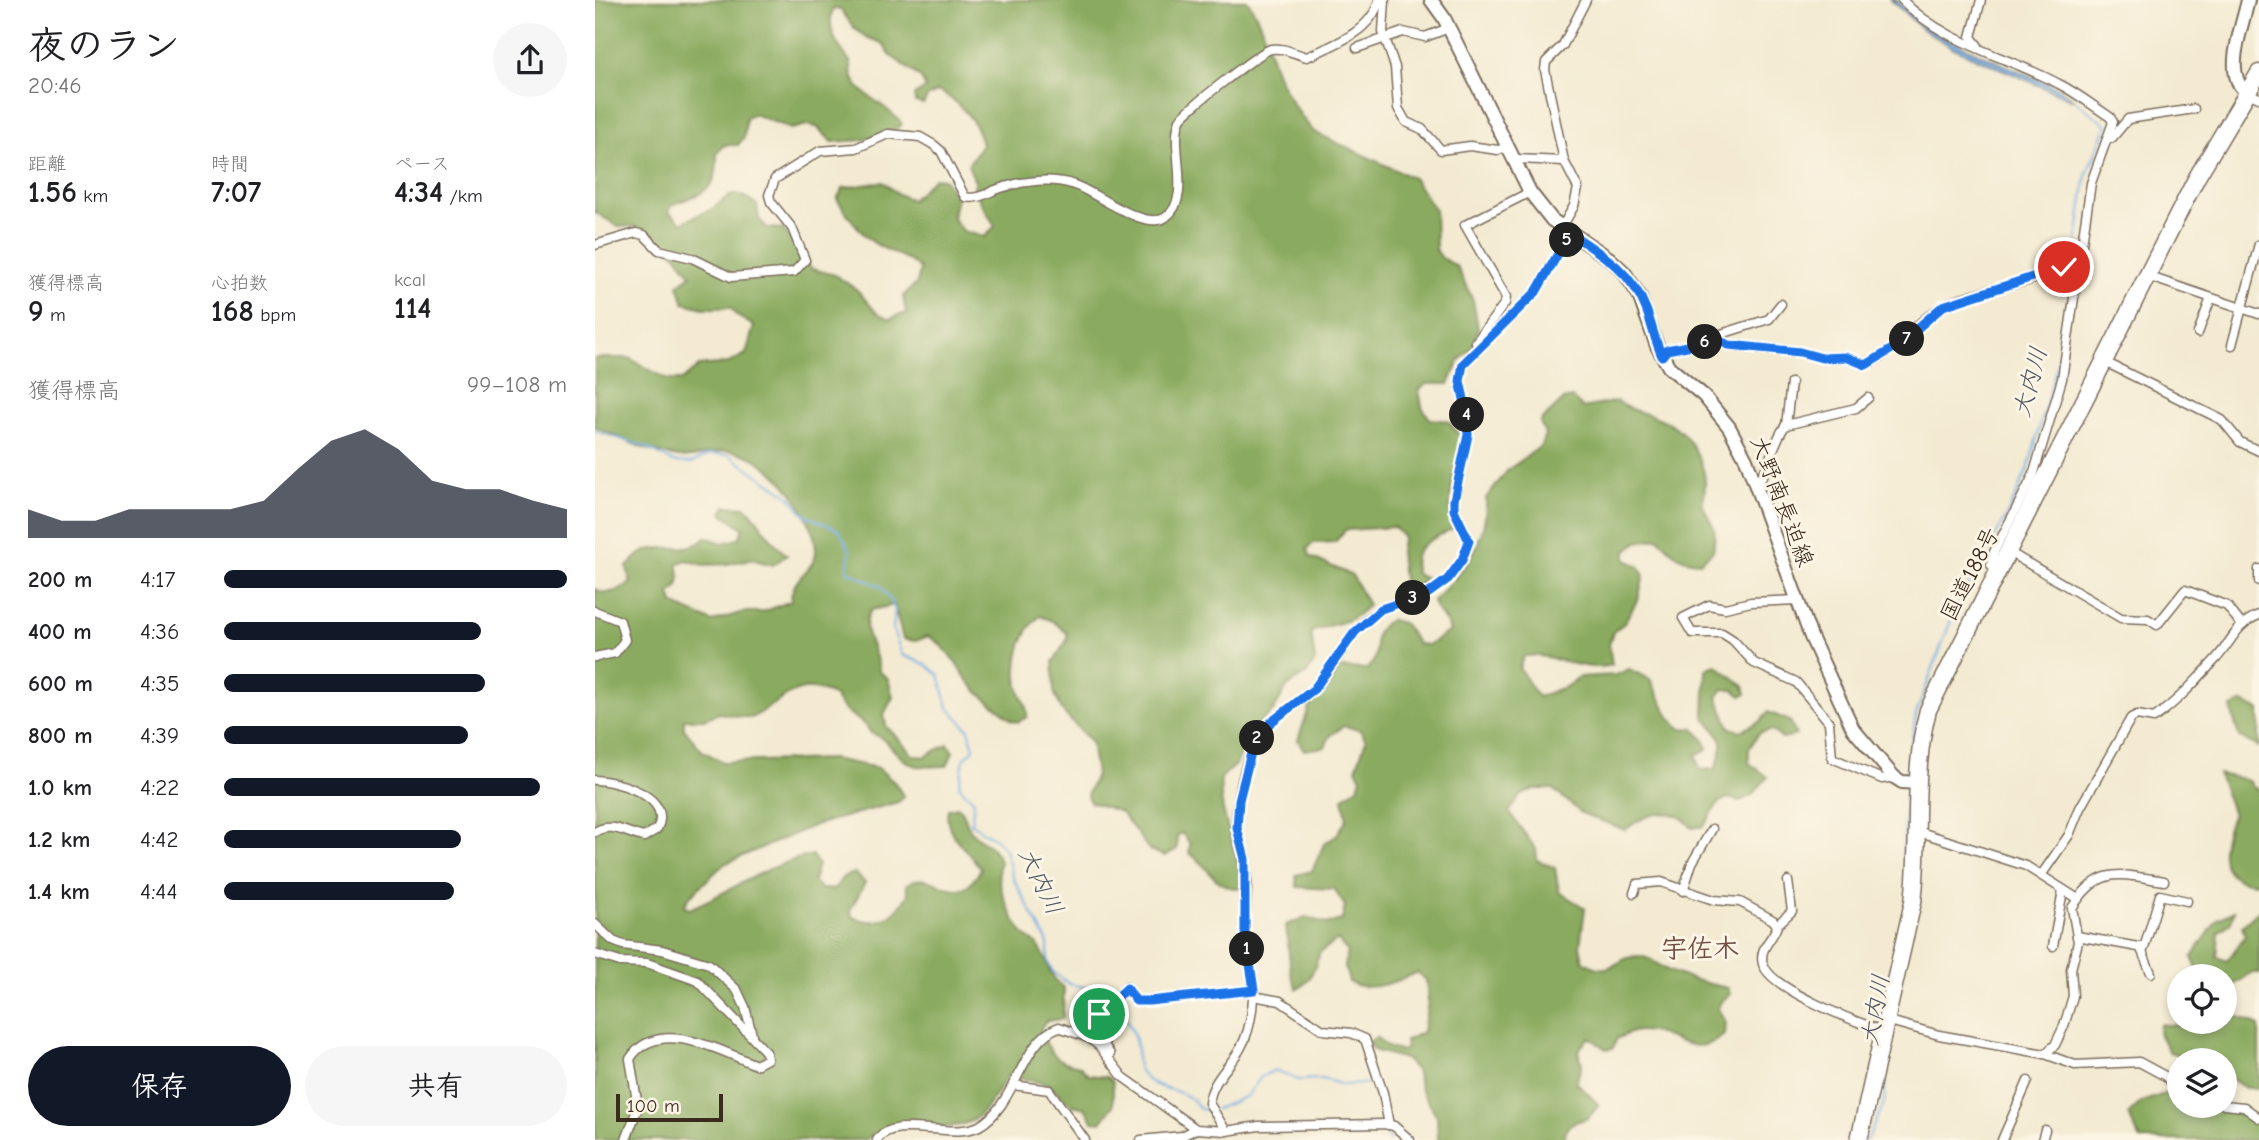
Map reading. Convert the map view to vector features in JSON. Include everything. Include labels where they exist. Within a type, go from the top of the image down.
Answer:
[{"type":"highway","name":"国道188号","points":[[1859,1140],[1913,902],[1917,831],[1906,781],[1929,710],[2215,143],[2254,96],[2259,73]]},
{"type":"main road","name":"大野南長迫線","points":[[1431,0],[1449,28],[1530,192],[1566,230],[1610,259],[1633,284],[1669,367],[1704,396],[1739,442],[1797,600],[1853,729],[1906,781]]},
{"type":"main road","points":[[2248,0],[2234,72],[2238,85],[2254,96]]},
{"type":"street","points":[[595,244],[636,233],[644,235],[659,250],[692,258],[731,277],[794,272],[803,266],[803,249],[771,202],[769,195],[775,179],[826,148],[856,148],[888,134],[920,137],[934,145],[948,162],[965,197],[981,197],[1005,187],[1053,180],[1075,185],[1138,217],[1156,221],[1165,218],[1174,209],[1177,198],[1180,167],[1177,130],[1184,114],[1261,53],[1283,49],[1307,57],[1362,29],[1373,17],[1379,0]]},
{"type":"street","points":[[1385,0],[1386,39],[1395,67],[1398,108],[1406,122],[1422,130],[1441,149],[1470,146],[1565,161]]},
{"type":"street","points":[[1226,1131],[1212,1113],[1209,1103],[1210,1091],[1240,1050],[1246,1036],[1254,993],[1245,932],[1245,859],[1237,828],[1239,800],[1252,749],[1270,723],[1314,689],[1347,641],[1367,620],[1393,603],[1429,593],[1448,579],[1462,560],[1469,541],[1454,510],[1468,435],[1460,372],[1478,346],[1536,292],[1566,230],[1578,188],[1565,161],[1561,138],[1552,117],[1545,70],[1546,62],[1563,45],[1586,0]]},
{"type":"street","points":[[1902,0],[1930,23],[2060,85],[2110,117],[2112,130],[2100,154],[2091,183],[2078,250],[2062,379],[2033,476],[1994,552],[1991,565],[1998,569]]},
{"type":"street","points":[[1981,0],[1972,37],[1982,50]]},
{"type":"street","points":[[1357,48],[1409,32],[1431,36],[1449,28]]},
{"type":"street","points":[[2100,154],[2128,120],[2194,109]]},
{"type":"street","points":[[1478,346],[1476,342],[1479,336],[1505,303],[1506,297],[1465,225],[1530,192]]},
{"type":"street","points":[[2231,345],[2259,244]]},
{"type":"street","points":[[1710,340],[1739,346],[1800,352],[1822,358],[1846,357],[1866,365],[1897,346],[1943,306],[1995,287],[2053,273],[2064,267],[2068,250],[2078,250]]},
{"type":"street","points":[[2147,276],[2259,314]]},
{"type":"street","points":[[2198,333],[2211,298]]},
{"type":"street","points":[[1662,356],[1667,350],[1710,340],[1769,319],[1781,304]]},
{"type":"street","points":[[2103,361],[2222,420],[2240,442],[2259,451]]},
{"type":"street","points":[[1756,486],[1761,482],[1769,454],[1786,425],[1791,383]]},
{"type":"street","points":[[1786,425],[1856,408],[1868,398]]},
{"type":"street","points":[[2007,551],[2121,618],[2148,619],[2157,625],[2185,590],[2227,606],[2241,624]]},
{"type":"street","points":[[2259,569],[2259,581]]},
{"type":"street","points":[[1797,600],[1751,602],[1725,608],[1709,605],[1683,618],[1692,633],[1722,633],[1733,640],[1753,663],[1796,682],[1829,722],[1832,758],[1882,779],[1906,781]]},
{"type":"street","points":[[595,611],[620,621],[625,640],[615,653],[595,657]]},
{"type":"street","points":[[2042,874],[2069,835],[2080,808],[2131,718],[2137,715],[2154,718],[2177,701],[2220,655],[2241,624],[2259,615]]},
{"type":"street","points":[[595,780],[625,785],[648,798],[659,808],[661,816],[657,829],[644,837],[614,827],[601,828],[595,832]]},
{"type":"street","points":[[1683,891],[1692,863],[1712,829]]},
{"type":"street","points":[[1917,831],[1978,848],[2042,874],[2078,899]]},
{"type":"street","points":[[2045,1054],[2059,1038],[2070,1008],[2074,985],[2071,969],[2077,936],[2072,908],[2078,899],[2094,882],[2110,874],[2164,881]]},
{"type":"street","points":[[1789,881],[1792,911],[1777,925],[1765,942],[1762,961],[1767,970],[1815,1005],[1883,1025],[2045,1054],[2075,1065],[2139,1062],[2167,1078]]},
{"type":"street","points":[[1634,893],[1637,884],[1661,882],[1714,900],[1739,902],[1773,920],[1777,925]]},
{"type":"street","points":[[2053,946],[2063,890]]},
{"type":"street","points":[[2141,949],[2147,941],[2160,895],[2187,901]]},
{"type":"street","points":[[595,924],[613,941],[622,945],[662,950],[709,964],[737,990],[745,1006],[754,1040]]},
{"type":"street","points":[[2077,936],[2141,949]]},
{"type":"street","points":[[2141,949],[2151,973]]},
{"type":"street","points":[[595,954],[620,962],[647,963],[698,981],[766,1052],[767,1059],[756,1065],[672,1038],[653,1040],[635,1052],[629,1067],[638,1107],[626,1140]]},
{"type":"street","points":[[1109,1058],[1111,1053],[1100,1038],[1096,1020],[1127,988],[1136,1001],[1254,993],[1280,1001],[1323,1030],[1351,1032],[1365,1040],[1383,1093],[1389,1125]]},
{"type":"street","points":[[877,1140],[887,1131],[898,1128],[964,1131],[980,1125],[993,1114],[1042,1037],[1059,1027],[1089,1038],[1123,1077],[1196,1129]]},
{"type":"street","points":[[2006,1139],[2028,1080]]},
{"type":"street","points":[[1013,1085],[1049,1090],[1085,1140]]},
{"type":"street","points":[[2237,1106],[2244,1107],[2259,1118]]},
{"type":"street","points":[[1141,1140],[1182,1136],[1196,1129],[1226,1131],[1389,1125],[1410,1140]]},
{"type":"street","points":[[1242,1129],[1247,1140]]},
{"type":"street","points":[[2042,1140],[2045,1130]]},
{"type":"green space","points":[[595,0],[1247,0],[1260,24],[1281,83],[1314,132],[1413,178],[1435,210],[1436,250],[1442,258],[1457,267],[1473,300],[1478,328],[1473,346],[1459,361],[1449,384],[1426,384],[1419,390],[1422,407],[1430,419],[1448,421],[1461,437],[1450,505],[1453,528],[1419,549],[1414,564],[1416,574],[1426,579],[1424,584],[1412,589],[1403,580],[1400,551],[1403,536],[1394,527],[1345,530],[1335,542],[1313,543],[1307,549],[1310,557],[1352,575],[1368,605],[1355,617],[1311,632],[1315,661],[1307,673],[1287,687],[1274,710],[1253,729],[1236,764],[1221,778],[1222,807],[1237,860],[1240,888],[1218,881],[1189,853],[1190,844],[1182,833],[1177,836],[1177,849],[1165,856],[1150,851],[1121,812],[1090,802],[1087,795],[1096,775],[1091,742],[1062,711],[1054,692],[1053,662],[1067,640],[1067,633],[1053,621],[1040,616],[1028,630],[1018,657],[1018,686],[1027,717],[1018,722],[978,692],[936,641],[928,636],[916,641],[903,639],[894,605],[871,610],[867,618],[867,633],[879,671],[888,679],[893,697],[884,714],[886,726],[913,755],[924,757],[948,744],[953,752],[947,766],[910,764],[842,708],[835,696],[821,691],[799,690],[751,718],[719,713],[704,719],[684,719],[684,729],[702,751],[723,762],[832,759],[878,768],[895,783],[904,797],[898,802],[815,825],[724,864],[690,896],[684,906],[689,909],[780,865],[812,855],[818,865],[813,881],[821,889],[834,889],[843,877],[855,873],[865,883],[850,910],[853,917],[878,921],[891,915],[908,895],[906,885],[916,880],[925,880],[953,889],[962,888],[971,882],[981,869],[949,827],[948,809],[958,807],[972,832],[996,854],[1000,861],[998,869],[1001,888],[1013,918],[1023,933],[1039,947],[1054,978],[1064,988],[1063,1019],[1046,1021],[1040,1030],[1047,1044],[1054,1055],[1064,1062],[1080,1066],[1088,1075],[1108,1077],[1113,1082],[1113,1106],[1101,1122],[1093,1121],[1085,1108],[1072,1105],[1047,1084],[1007,1076],[991,1102],[981,1114],[969,1122],[942,1127],[905,1124],[893,1126],[865,1140],[595,1140],[595,589],[609,592],[631,583],[627,567],[637,557],[652,549],[691,546],[706,537],[722,543],[739,539],[743,528],[722,513],[726,506],[746,507],[787,555],[773,565],[751,559],[704,565],[686,560],[677,564],[679,580],[677,587],[670,594],[673,603],[682,609],[712,622],[743,612],[763,612],[791,601],[795,585],[812,564],[816,551],[814,536],[798,502],[787,486],[758,461],[727,451],[691,457],[667,455],[595,427],[595,358],[629,358],[668,380],[682,380],[699,366],[729,363],[746,354],[754,326],[737,316],[731,308],[704,308],[684,303],[678,285],[691,275],[673,251],[659,246],[649,235],[633,226],[619,227],[595,212]],"holes":[[[833,9],[841,10],[854,28],[866,37],[882,43],[890,55],[921,78],[926,88],[914,95],[915,102],[923,104],[928,96],[939,91],[961,107],[972,120],[982,144],[968,165],[975,181],[974,190],[995,226],[985,237],[963,231],[953,219],[956,196],[944,179],[934,178],[912,200],[898,194],[883,182],[843,188],[837,199],[864,235],[920,269],[917,283],[903,296],[906,313],[889,319],[877,313],[856,289],[835,275],[812,269],[783,229],[767,228],[759,219],[757,205],[743,196],[729,196],[713,208],[682,223],[669,212],[672,205],[707,189],[715,176],[717,153],[724,145],[738,145],[744,137],[746,118],[754,114],[791,129],[807,125],[817,127],[832,142],[863,140],[898,128],[902,124],[855,83],[851,63],[832,31]]]},
{"type":"green space","points":[[1572,398],[1583,408],[1617,401],[1630,409],[1663,420],[1683,434],[1702,467],[1705,491],[1702,503],[1715,534],[1713,551],[1700,562],[1681,558],[1658,538],[1637,542],[1626,551],[1626,560],[1639,566],[1644,576],[1638,599],[1624,623],[1613,632],[1609,645],[1612,665],[1577,665],[1545,657],[1524,656],[1519,668],[1538,697],[1567,686],[1579,677],[1616,675],[1629,669],[1650,679],[1669,717],[1681,729],[1693,728],[1705,741],[1707,749],[1696,755],[1700,770],[1715,769],[1721,751],[1721,740],[1704,717],[1706,669],[1716,665],[1744,686],[1746,694],[1741,696],[1734,690],[1723,689],[1717,697],[1730,728],[1741,731],[1761,721],[1768,712],[1790,721],[1796,735],[1782,739],[1772,730],[1759,733],[1749,749],[1749,763],[1768,777],[1752,795],[1740,801],[1728,798],[1719,802],[1704,826],[1692,828],[1677,816],[1660,814],[1642,819],[1625,830],[1581,813],[1553,789],[1534,789],[1520,796],[1509,812],[1536,849],[1537,860],[1555,868],[1559,892],[1585,908],[1580,946],[1583,961],[1593,966],[1608,968],[1624,959],[1643,956],[1676,974],[1728,988],[1730,994],[1720,1003],[1718,1009],[1725,1021],[1724,1035],[1713,1043],[1702,1046],[1682,1043],[1651,1032],[1636,1031],[1617,1038],[1613,1048],[1606,1049],[1589,1037],[1579,1050],[1582,1065],[1576,1082],[1599,1105],[1589,1117],[1569,1126],[1564,1140],[1438,1140],[1437,1116],[1421,1090],[1416,1070],[1405,1059],[1373,1050],[1369,1042],[1376,1037],[1387,1047],[1402,1051],[1406,1048],[1405,1041],[1423,1032],[1428,1002],[1426,980],[1417,972],[1374,986],[1349,982],[1345,967],[1347,951],[1338,940],[1320,952],[1312,973],[1302,986],[1297,989],[1291,974],[1286,925],[1306,917],[1327,924],[1342,920],[1345,906],[1334,889],[1297,887],[1296,875],[1312,871],[1324,844],[1336,836],[1347,819],[1343,798],[1358,787],[1361,778],[1356,769],[1366,740],[1360,730],[1344,726],[1330,736],[1325,747],[1304,750],[1298,740],[1310,705],[1339,668],[1367,669],[1373,663],[1378,632],[1390,620],[1403,623],[1418,644],[1428,645],[1450,631],[1433,601],[1455,579],[1472,555],[1483,529],[1486,498],[1508,470],[1541,446],[1545,434],[1540,422],[1563,400]]},
{"type":"green space","points":[[2243,702],[2259,710],[2259,747],[2239,737],[2231,708]]},
{"type":"green space","points":[[2218,774],[2249,780],[2254,788],[2259,789],[2259,883],[2244,881],[2234,876],[2223,860],[2225,838],[2233,814]]},
{"type":"green space","points":[[2234,911],[2231,922],[2219,932],[2217,957],[2227,961],[2245,936],[2242,926],[2259,911],[2259,973],[2251,973],[2237,983],[2237,964],[2195,964],[2192,957],[2218,919]]},
{"type":"green space","points":[[2237,1016],[2259,1026],[2259,1088],[2245,1088],[2237,1083],[2237,1048],[2167,1048],[2159,1033],[2160,1024],[2167,1025],[2167,1034],[2237,1034]]},
{"type":"green space","points":[[2167,1093],[2167,1118],[2237,1118],[2237,1113],[2245,1115],[2259,1125],[2259,1140],[2141,1140],[2128,1115],[2141,1102]]},
{"type":"water","points":[[1891,0],[1896,0],[1924,24],[1956,43],[2051,84],[2075,101],[1954,48],[1921,28]]},
{"type":"waterway","name":"大内川","points":[[2075,101],[2107,125],[2086,176],[2076,248]]},
{"type":"waterway","name":"大内川","points":[[2072,283],[2076,253]]},
{"type":"waterway","name":"大内川","points":[[1906,776],[1916,714],[1954,612],[2009,511],[2029,466],[2064,338],[2068,309]]},
{"type":"waterway","name":"大内川","points":[[595,431],[644,446],[673,462],[691,463],[711,454],[729,455],[790,497],[805,515],[839,530],[850,551],[847,571],[880,586],[890,599],[895,610],[893,630],[902,655],[925,664],[939,675],[948,707],[969,730],[974,749],[964,759],[959,786],[974,801],[971,824],[997,840],[1005,850],[1013,878],[1048,943],[1048,962],[1053,972],[1069,984],[1093,989],[1111,999]]},
{"type":"waterway","name":"大内川","points":[[1906,789],[1903,855],[1908,877]]},
{"type":"waterway","name":"大内川","points":[[1115,1003],[1134,1036],[1139,1070],[1147,1080],[1187,1096],[1200,1109],[1210,1110]]},
{"type":"waterway","name":"大内川","points":[[1867,1140],[1884,1103],[1888,1048]]},
{"type":"waterway","name":"大内川","points":[[1216,1109],[1247,1096],[1261,1077],[1275,1070],[1298,1080],[1323,1079],[1343,1085],[1376,1083]]},
{"type":"waterway","name":"大内川","points":[[1379,1092],[1381,1121]]},
{"type":"waterway","name":"大内川","points":[[1383,1126],[1389,1140]]},
{"type":"district","name":"宇佐木","points":[[1700,949]]},
{"type":"route","points":[[1099,1014],[1127,988],[1136,1001],[1173,1000],[1254,990],[1245,932],[1245,859],[1237,828],[1239,800],[1252,749],[1270,723],[1314,689],[1347,641],[1367,620],[1393,603],[1429,593],[1448,579],[1462,560],[1469,541],[1454,510],[1454,500],[1467,449],[1468,418],[1460,372],[1471,353],[1536,292],[1570,233],[1610,259],[1633,284],[1646,310],[1662,356],[1667,350],[1717,340],[1729,345],[1800,352],[1822,358],[1846,357],[1861,366],[1866,365],[1908,338],[1930,314],[1943,306],[1995,287],[2038,278],[2064,267]]}]
